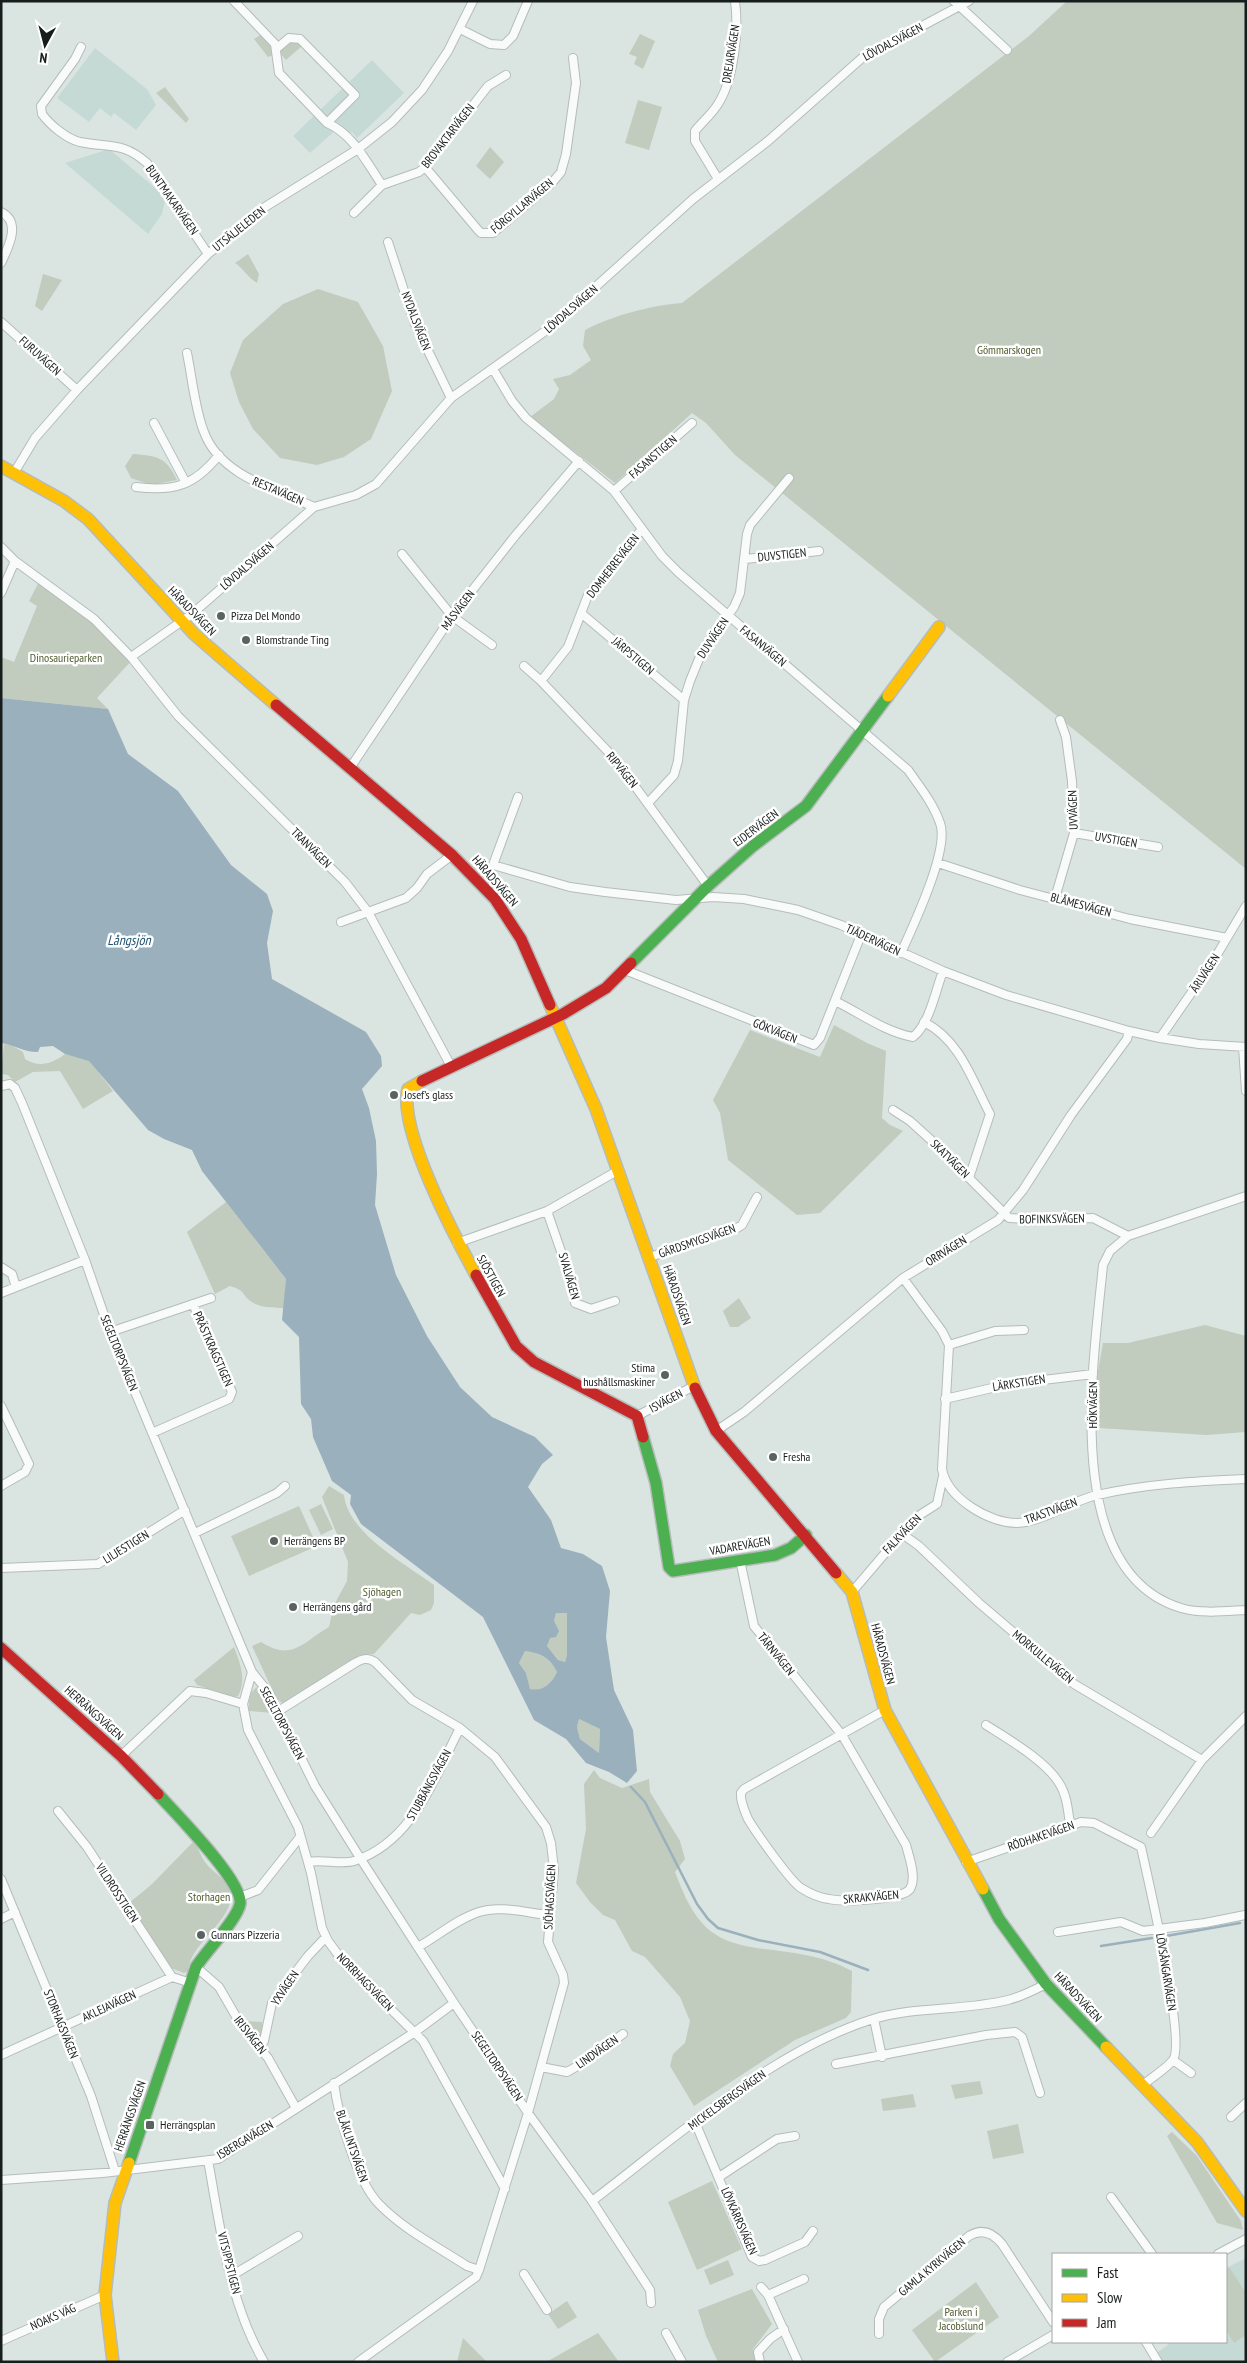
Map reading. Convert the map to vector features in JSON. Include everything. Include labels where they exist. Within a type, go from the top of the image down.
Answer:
[{"type":"street","points":[[234,1],[274,44],[279,73],[327,123],[337,127],[358,150],[382,185]]},
{"type":"street","name":"UTSÄLJELEDEN","points":[[14,472],[36,438],[77,390],[208,254],[265,207],[358,150],[392,122],[422,90],[460,29],[473,1]]},
{"type":"street","points":[[460,29],[490,44],[504,45],[513,36],[528,1]]},
{"type":"street","name":"DREJARVÄGEN","points":[[718,179],[695,142],[694,136],[695,131],[717,106],[724,92],[736,36],[735,1]]},
{"type":"street","name":"LÖVDALSVÄGEN","points":[[181,621],[192,614],[314,507],[356,495],[376,484],[451,398],[551,327],[718,179],[768,141],[862,58],[956,4],[969,1]]},
{"type":"street","points":[[956,4],[1007,50]]},
{"type":"street","points":[[276,49],[289,38],[300,39],[355,95],[327,123]]},
{"type":"street","name":"BUNTMAKARVÄGEN","points":[[81,47],[76,60],[40,106],[42,114],[76,140],[119,146],[137,154],[147,163],[208,254]]},
{"type":"street","name":"FÖRGYLLARVÄGEN","points":[[425,167],[478,230],[482,233],[493,234],[551,184],[561,172],[566,154],[576,83],[574,58]]},
{"type":"street","name":"BROVAKTARVÄGEN","points":[[354,213],[382,185],[419,172],[425,167],[488,86],[506,76]]},
{"type":"street","points":[[1,212],[5,214],[13,227],[12,237],[1,263]]},
{"type":"street","name":"NYDALSVÄGEN","points":[[388,242],[415,324],[451,398]]},
{"type":"street","name":"FURUVÄGEN","points":[[1,322],[77,390]]},
{"type":"street","name":"RESTAVÄGEN","points":[[186,353],[204,432],[219,455],[246,478],[258,485],[314,507]]},
{"type":"street","name":"FASANVÄGEN","points":[[493,369],[512,401],[526,418],[614,491],[662,556],[679,574],[908,770],[928,798],[940,823],[942,832],[938,863],[901,953]]},
{"type":"street","points":[[154,423],[186,483]]},
{"type":"street","name":"FASANSTIGEN","points":[[614,491],[692,423]]},
{"type":"street","points":[[136,487],[163,488],[186,483],[206,472],[219,455]]},
{"type":"street","name":"MÅSVÄGEN","points":[[350,768],[452,616],[515,536],[579,461]]},
{"type":"street","name":"HÄRADSVÄGEN","points":[[1,466],[64,501],[88,519],[181,621],[452,855],[480,882],[509,918],[521,940],[596,1109],[650,1256],[694,1386],[716,1431],[852,1592],[885,1710],[966,1862],[999,1919],[1046,1984],[1144,2085],[1196,2142],[1246,2211]]},
{"type":"street","name":"DUVVÄGEN","points":[[648,803],[674,775],[678,762],[684,700],[696,664],[704,649],[728,616],[740,593],[746,559],[746,539],[750,525],[789,478]]},
{"type":"street","name":"DOMHERREVÄGEN","points":[[541,680],[568,647],[581,613],[594,588],[642,529]]},
{"type":"street","name":"TRANVÄGEN","points":[[1,547],[15,561],[94,620],[131,656],[178,716],[344,882],[368,912],[452,1068]]},
{"type":"street","name":"DUVSTIGEN","points":[[746,559],[819,551]]},
{"type":"street","points":[[402,554],[452,616],[492,645]]},
{"type":"street","points":[[1,593],[15,561]]},
{"type":"street","name":"JÄRPSTIGEN","points":[[581,613],[684,700]]},
{"type":"street","points":[[131,656],[181,621]]},
{"type":"street","name":"EJDERVÄGEN","points":[[555,1016],[573,1009],[599,993],[625,970],[708,886],[753,846],[806,806],[939,626]]},
{"type":"street","name":"RIPVÄGEN","points":[[524,666],[541,680],[615,759],[708,886]]},
{"type":"street","name":"UVVÄGEN","points":[[1055,898],[1074,833],[1072,782],[1066,737],[1060,720]]},
{"type":"street","name":"TJÄDERVÄGEN","points":[[518,797],[493,865],[570,887],[676,900],[713,897],[736,898],[773,904],[813,914],[943,971],[1006,995],[1129,1031],[1160,1038],[1199,1044],[1244,1047]]},
{"type":"street","name":"UVSTIGEN","points":[[1074,833],[1158,847]]},
{"type":"street","points":[[341,922],[406,898],[417,888],[426,874],[452,855]]},
{"type":"street","name":"BLÅMESVÄGEN","points":[[938,863],[1005,885],[1130,918],[1227,938]]},
{"type":"street","name":"ÄRLVÄGEN","points":[[1160,1038],[1227,938],[1246,906]]},
{"type":"street","name":"GÖKVÄGEN","points":[[625,970],[808,1044],[818,1043],[861,935]]},
{"type":"street","points":[[835,1001],[907,1036],[913,1037],[920,1031],[943,971]]},
{"type":"street","name":"SJÖSTIGEN","points":[[555,1016],[414,1085],[408,1089],[405,1101],[421,1162],[457,1243],[507,1331],[523,1355],[637,1416]]},
{"type":"street","points":[[924,1022],[947,1036],[955,1047],[990,1114],[969,1178]]},
{"type":"street","name":"ORRVÄGEN","points":[[716,1431],[744,1412],[903,1278],[998,1220],[1022,1190],[1071,1115],[1113,1055],[1127,1039],[1129,1031]]},
{"type":"street","points":[[1244,1047],[1246,1092]]},
{"type":"street","name":"SEGELTORPSVÄGEN","points":[[1,1086],[10,1084],[15,1088],[53,1177],[110,1332],[252,1672],[269,1694],[315,1786],[360,1858],[528,2113],[592,2201],[650,2290],[652,2303]]},
{"type":"street","name":"SKATVÄGEN","points":[[893,1110],[910,1121],[1004,1212]]},
{"type":"street","points":[[457,1243],[547,1211],[619,1170]]},
{"type":"street","name":"HÖKVÄGEN","points":[[1246,1196],[1128,1236],[1110,1251],[1103,1265],[1093,1374],[1092,1413],[1098,1495],[1107,1531],[1118,1556],[1134,1578],[1154,1596],[1182,1609],[1246,1610]]},
{"type":"street","name":"GÄRDSMYGSVÄGEN","points":[[650,1256],[737,1228],[742,1225],[757,1197]]},
{"type":"street","name":"SVALVÄGEN","points":[[547,1211],[573,1286],[575,1303],[591,1309],[615,1301]]},
{"type":"street","name":"BOFINKSVÄGEN","points":[[1004,1212],[1008,1218],[1014,1220],[1093,1218],[1128,1236]]},
{"type":"street","points":[[1,1293],[85,1260]]},
{"type":"street","points":[[1,1267],[12,1274],[16,1287]]},
{"type":"street","points":[[903,1278],[942,1331],[949,1346],[941,1462],[943,1476]]},
{"type":"street","points":[[110,1332],[211,1298]]},
{"type":"street","name":"PRÄSTKRAGSTIGEN","points":[[152,1433],[229,1399],[232,1392],[193,1304]]},
{"type":"street","points":[[949,1346],[995,1331],[1024,1330]]},
{"type":"street","name":"LÄRKSTIGEN","points":[[945,1399],[1009,1384],[1093,1374]]},
{"type":"street","name":"ISVÄGEN","points":[[637,1416],[694,1386]]},
{"type":"street","points":[[1,1406],[29,1464],[25,1472],[1,1486]]},
{"type":"street","name":"VADAREVÄGEN","points":[[637,1416],[656,1483],[669,1567],[673,1571],[775,1555],[791,1548],[806,1536]]},
{"type":"street","name":"TRASTVÄGEN","points":[[943,1476],[964,1504],[988,1516],[1019,1523],[1035,1519],[1079,1500],[1098,1495],[1177,1482],[1246,1479]]},
{"type":"street","name":"FALKVÄGEN","points":[[852,1592],[915,1518],[937,1504],[943,1476]]},
{"type":"street","points":[[195,1533],[277,1493],[285,1486]]},
{"type":"street","name":"LILJESTIGEN","points":[[1,1568],[98,1564],[185,1510]]},
{"type":"street","name":"MORKULLEVÄGEN","points":[[901,1533],[919,1546],[979,1603],[1074,1684],[1202,1760]]},
{"type":"street","name":"TÄRNVÄGEN","points":[[740,1560],[754,1626],[842,1735]]},
{"type":"street","name":"HERRÄNGSVÄGEN","points":[[2,1651],[121,1756],[205,1846],[233,1882],[240,1897],[236,1915],[205,1952],[196,1967],[120,2170],[106,2295],[113,2362]]},
{"type":"street","name":"SJÖHAGSVÄGEN","points":[[278,1712],[362,1658],[369,1659],[412,1700],[460,1728],[495,1757],[546,1827],[551,1843],[554,1870],[548,1942],[563,1976],[564,1983],[528,2113],[478,2273]]},
{"type":"street","name":"NORRHAGSVÄGEN","points":[[252,1672],[243,1704],[248,1730],[298,1827],[308,1862],[317,1910],[326,1937],[345,1964],[423,2041],[505,2189]]},
{"type":"street","points":[[121,1756],[190,1691],[206,1693],[243,1704]]},
{"type":"street","name":"SKRAKVÄGEN","points":[[842,1735],[906,1845],[912,1884],[910,1890],[900,1896],[840,1900],[828,1899],[800,1888],[749,1820],[740,1798],[744,1789],[885,1710]]},
{"type":"street","points":[[1151,1833],[1202,1760],[1246,1716]]},
{"type":"street","points":[[986,1724],[1042,1764],[1059,1783],[1066,1803],[1070,1824]]},
{"type":"street","name":"STUBBÄNGSVÄGEN","points":[[308,1862],[319,1860],[352,1862],[371,1853],[401,1832],[410,1821],[460,1728]]},
{"type":"street","name":"VILDROSSTIGEN","points":[[58,1811],[87,1847],[172,1978]]},
{"type":"street","name":"RÖDHAKEVÄGEN","points":[[966,1862],[1070,1824],[1081,1822],[1094,1824],[1142,1847]]},
{"type":"street","points":[[240,1897],[258,1890],[300,1837]]},
{"type":"street","name":"LÖVSÅNGARVÄGEN","points":[[1142,1847],[1164,1950],[1177,2044],[1173,2060]]},
{"type":"street","name":"STORHAGSVÄGEN","points":[[1,1879],[37,1962],[120,2170]]},
{"type":"street","points":[[418,1947],[451,1926],[480,1911],[500,1910],[549,1915]]},
{"type":"street","points":[[1,1918],[15,1912]]},
{"type":"street","points":[[1058,1932],[1122,1922],[1143,1931],[1205,1923],[1244,1915]]},
{"type":"street","name":"YXVÄGEN","points":[[260,2047],[264,2041],[272,2003],[308,1956],[326,1937]]},
{"type":"street","name":"IRISVÄGEN","points":[[196,1967],[219,1987],[241,2025],[260,2047],[296,2108]]},
{"type":"street","points":[[172,1978],[191,1983]]},
{"type":"street","name":"AKLEJAVÄGEN","points":[[1,2056],[172,1978]]},
{"type":"street","name":"MICKELSBERGSVÄGEN","points":[[592,2201],[695,2122],[787,2058],[822,2038],[874,2019],[907,2012],[1008,2000],[1046,1984]]},
{"type":"street","name":"ISBERGAVÄGEN","points":[[1,2180],[120,2170],[218,2159],[415,2032],[454,2003]]},
{"type":"street","points":[[874,2019],[882,2057]]},
{"type":"street","points":[[836,2064],[1016,2032],[1022,2038],[1040,2093]]},
{"type":"street","name":"LINDVÄGEN","points":[[541,2067],[567,2072],[582,2064],[623,2034]]},
{"type":"street","points":[[1144,2085],[1173,2060],[1191,2073]]},
{"type":"street","name":"BLÅKLINTSVÄGEN","points":[[334,2083],[336,2102],[367,2189],[394,2218],[478,2273]]},
{"type":"street","points":[[1230,2118],[1246,2103]]},
{"type":"street","name":"LÖVKÄRRSVÄGEN","points":[[695,2122],[752,2257],[759,2261],[805,2242],[814,2231]]},
{"type":"street","name":"LÖVKÄRRSVÄGEN","points":[[719,2176],[777,2139],[795,2136]]},
{"type":"street","name":"VITSIPPSTIGEN","points":[[208,2160],[231,2276],[252,2339],[264,2362]]},
{"type":"street","points":[[1111,2197],[1151,2253]]},
{"type":"street","name":"GAMLA KYRKVÄGEN","points":[[879,2334],[879,2319],[884,2307],[969,2236],[978,2232],[995,2236],[1002,2244],[1052,2320]]},
{"type":"street","points":[[231,2276],[298,2236]]},
{"type":"street","points":[[1220,2253],[1246,2239]]},
{"type":"street","points":[[358,2362],[478,2273]]},
{"type":"street","points":[[524,2274],[547,2310]]},
{"type":"street","points":[[768,2295],[804,2279]]},
{"type":"street","points":[[761,2287],[768,2295],[798,2362]]},
{"type":"street","name":"NOAKS VÄG","points":[[1,2341],[106,2295]]},
{"type":"street","points":[[760,2362],[758,2352],[770,2339],[784,2329]]},
{"type":"street","points":[[666,2333],[682,2362]]},
{"type":"street","points":[[1007,2362],[1052,2336]]},
{"type":"street","points":[[1147,2343],[1158,2362]]},
{"type":"shaded area","points":[[95,48],[147,89],[156,105],[136,130],[114,113],[111,117],[100,108],[89,122],[57,98]]},
{"type":"shaded area","points":[[372,60],[404,93],[357,138],[352,132],[344,138],[337,129],[310,153],[293,136]]},
{"type":"shaded area","points":[[109,149],[166,197],[162,214],[148,234],[65,163]]},
{"type":"shaded area","points":[[1246,2258],[1246,2362],[1160,2362],[1155,2354],[1168,2345],[1167,2343],[1227,2343],[1227,2268]]},
{"type":"green space","name":"Gömmarskogen","points":[[1067,1],[1246,1],[1246,869],[735,455],[706,423],[692,413],[615,483],[530,417],[554,399],[559,389],[553,379],[570,375],[591,360],[583,346],[585,330],[632,312],[682,303],[1029,36]]},
{"type":"green space","points":[[262,34],[270,44],[273,55],[268,57],[254,39]]},
{"type":"green space","points":[[640,34],[655,41],[643,69],[634,64],[637,57],[629,54]]},
{"type":"green space","points":[[292,41],[297,41],[302,46],[286,60],[279,52]]},
{"type":"green space","points":[[165,87],[189,119],[186,123],[156,93]]},
{"type":"green space","points":[[638,100],[662,107],[649,150],[625,143]]},
{"type":"green space","points":[[490,147],[504,162],[490,179],[476,166]]},
{"type":"green space","points":[[248,254],[259,274],[257,283],[235,263]]},
{"type":"green space","points":[[43,274],[62,280],[42,311],[35,306]]},
{"type":"green space","points":[[318,289],[358,302],[383,346],[392,391],[371,439],[344,457],[317,465],[280,458],[253,429],[239,402],[230,373],[243,340],[283,304]]},
{"type":"green space","points":[[133,454],[160,459],[165,462],[177,480],[151,485],[131,478],[125,466]]},
{"type":"green space","name":"Dinosaurieparken","points":[[40,580],[94,619],[133,659],[97,698],[108,709],[1,698],[1,657],[14,662],[37,606],[29,601]]},
{"type":"green space","points":[[834,1025],[886,1051],[882,1118],[890,1125],[903,1131],[820,1213],[797,1215],[728,1160],[720,1113],[713,1100],[750,1030],[820,1057]]},
{"type":"green space","points":[[4,1044],[11,1045],[23,1052],[25,1059],[30,1062],[40,1064],[55,1060],[65,1054],[89,1060],[113,1091],[83,1109],[60,1071],[33,1072],[15,1082],[8,1075],[1,1074]]},
{"type":"green space","points":[[226,1202],[286,1279],[284,1308],[255,1304],[242,1291],[230,1286],[215,1294],[187,1232]]},
{"type":"green space","points":[[739,1298],[751,1318],[738,1327],[730,1327],[723,1311]]},
{"type":"green space","points":[[1205,1325],[1246,1336],[1246,1432],[1206,1435],[1099,1428],[1097,1377],[1103,1343],[1128,1343]]},
{"type":"green space","name":"Sjöhagen","points":[[329,1486],[344,1495],[348,1509],[366,1534],[393,1557],[434,1585],[434,1603],[431,1610],[420,1615],[411,1613],[374,1654],[351,1660],[293,1698],[282,1703],[276,1698],[252,1646],[261,1642],[272,1648],[289,1650],[304,1644],[329,1627],[334,1605],[347,1581],[348,1562],[322,1497]]},
{"type":"green space","points":[[321,1504],[333,1529],[321,1535],[309,1510]]},
{"type":"green space","name":"Herrängens BP","points":[[299,1506],[317,1546],[249,1576],[231,1536]]},
{"type":"green space","points":[[556,1613],[567,1613],[567,1655],[565,1662],[558,1660],[547,1646]]},
{"type":"green space","points":[[234,1647],[242,1678],[241,1690],[238,1696],[234,1697],[197,1685],[194,1680]]},
{"type":"green space","points":[[525,1651],[544,1657],[557,1672],[550,1683],[539,1690],[530,1690],[526,1673],[519,1663]]},
{"type":"green space","points":[[257,1687],[265,1694],[274,1713],[249,1711],[251,1695]]},
{"type":"green space","points":[[579,1719],[600,1729],[599,1753],[580,1739],[577,1727]]},
{"type":"green space","points":[[594,1770],[600,1778],[622,1788],[649,1779],[650,1792],[680,1841],[685,1859],[675,1872],[680,1885],[693,1911],[712,1932],[737,1944],[817,1958],[835,1963],[852,1971],[851,2012],[846,2018],[795,2040],[694,2106],[670,2066],[673,2054],[685,2043],[690,2021],[680,1997],[645,1957],[632,1951],[615,1920],[603,1915],[590,1902],[576,1883],[586,1829],[584,1784]]},
{"type":"green space","name":"Storhagen","points":[[194,1841],[205,1862],[223,1879],[228,1887],[230,1901],[227,1911],[196,1950],[188,1971],[184,1973],[171,1968],[129,1903],[151,1885]]},
{"type":"green space","points":[[243,2021],[262,2022],[262,2038],[255,2035]]},
{"type":"green space","points":[[980,2081],[983,2094],[955,2099],[951,2085]]},
{"type":"green space","points":[[913,2094],[916,2107],[883,2111],[881,2099]]},
{"type":"green space","points":[[1018,2124],[1024,2153],[993,2159],[987,2131]]},
{"type":"green space","points":[[1172,2132],[1197,2156],[1241,2221],[1243,2230],[1217,2223],[1167,2136]]},
{"type":"green space","points":[[712,2181],[742,2249],[697,2270],[668,2202]]},
{"type":"green space","points":[[728,2260],[734,2275],[710,2285],[704,2270]]},
{"type":"green space","points":[[1229,2267],[1246,2293],[1246,2335],[1234,2343],[1227,2332],[1227,2269]]},
{"type":"green space","name":"Parken i Jacobslund","points":[[976,2282],[999,2317],[935,2362],[912,2330]]},
{"type":"green space","points":[[752,2289],[772,2324],[753,2349],[756,2362],[718,2362],[706,2336],[698,2310]]},
{"type":"green space","points":[[567,2301],[577,2317],[558,2329],[548,2314]]},
{"type":"green space","points":[[598,2333],[619,2362],[546,2362]]},
{"type":"green space","points":[[463,2338],[487,2362],[457,2362]]},
{"type":"water","name":"Långsjön","points":[[1,698],[108,709],[128,754],[178,791],[231,865],[267,894],[273,911],[267,943],[272,979],[366,1032],[381,1056],[382,1066],[362,1089],[369,1108],[376,1141],[377,1174],[375,1205],[396,1275],[427,1336],[460,1387],[492,1417],[535,1437],[553,1455],[542,1464],[528,1487],[551,1520],[561,1548],[583,1554],[602,1566],[610,1591],[606,1637],[614,1690],[633,1730],[637,1771],[627,1783],[609,1772],[586,1763],[566,1739],[534,1720],[483,1617],[361,1524],[350,1504],[351,1495],[332,1481],[313,1437],[311,1419],[301,1404],[299,1337],[282,1320],[286,1279],[202,1171],[192,1150],[164,1139],[148,1130],[89,1061],[65,1054],[53,1046],[40,1047],[38,1052],[33,1052],[1,1043]],"holes":[[[556,1613],[567,1613],[567,1655],[565,1662],[558,1660],[547,1646],[550,1638],[556,1637],[559,1631],[554,1621]],[[525,1651],[531,1652],[548,1660],[557,1672],[552,1680],[543,1688],[530,1689],[526,1673],[519,1663]],[[579,1719],[600,1729],[599,1753],[580,1739],[577,1727]]]},
{"type":"waterway","points":[[631,1787],[645,1802],[697,1904],[708,1919],[718,1928],[758,1940],[820,1952],[868,1970]]},
{"type":"waterway","points":[[1166,1936],[1240,1923]]},
{"type":"waterway","points":[[1101,1946],[1152,1938]]},
{"type":"traffic: fast","points":[[631,963],[708,886],[753,846],[806,806],[888,696]]},
{"type":"traffic: fast","points":[[643,1437],[656,1483],[669,1567],[673,1571],[775,1555],[791,1548],[806,1535]]},
{"type":"traffic: fast","points":[[129,2163],[196,1967],[227,1927],[238,1911],[240,1904],[238,1894],[220,1864],[158,1794]]},
{"type":"traffic: fast","points":[[983,1889],[999,1919],[1046,1984],[1106,2047]]},
{"type":"traffic: slow","points":[[1,466],[64,501],[88,519],[194,634],[276,705]]},
{"type":"traffic: slow","points":[[888,696],[939,627]]},
{"type":"traffic: slow","points":[[550,1005],[596,1109],[695,1388]]},
{"type":"traffic: slow","points":[[422,1081],[408,1089],[407,1107],[411,1130],[430,1183],[476,1275]]},
{"type":"traffic: slow","points":[[836,1573],[852,1592],[885,1710],[983,1889]]},
{"type":"traffic: slow","points":[[1106,2047],[1197,2142],[1246,2211]]},
{"type":"traffic: slow","points":[[113,2362],[105,2295],[115,2203],[129,2163]]},
{"type":"traffic: jam","points":[[276,705],[452,855],[495,899],[521,939],[550,1005]]},
{"type":"traffic: jam","points":[[422,1081],[563,1014],[606,988],[631,963]]},
{"type":"traffic: jam","points":[[476,1275],[516,1346],[534,1362],[637,1416],[643,1437]]},
{"type":"traffic: jam","points":[[695,1388],[716,1431],[836,1573]]},
{"type":"traffic: jam","points":[[1,1648],[121,1756],[158,1794]]},
{"type":"place","name":"Pizza Del Mondo","points":[[221,616]]},
{"type":"place","name":"Blomstrande Ting","points":[[246,640]]},
{"type":"place","name":"Josef’s glass","points":[[394,1095]]},
{"type":"place","name":"Stima hushållsmaskiner","points":[[665,1375]]},
{"type":"place","name":"Fresha","points":[[773,1457]]},
{"type":"place","name":"Herrängens BP","points":[[274,1541]]},
{"type":"place","name":"Herrängens gård","points":[[293,1607]]},
{"type":"place","name":"Gunnars Pizzeria","points":[[201,1935]]},
{"type":"place","name":"Herrängsplan","points":[[150,2125]]}]
